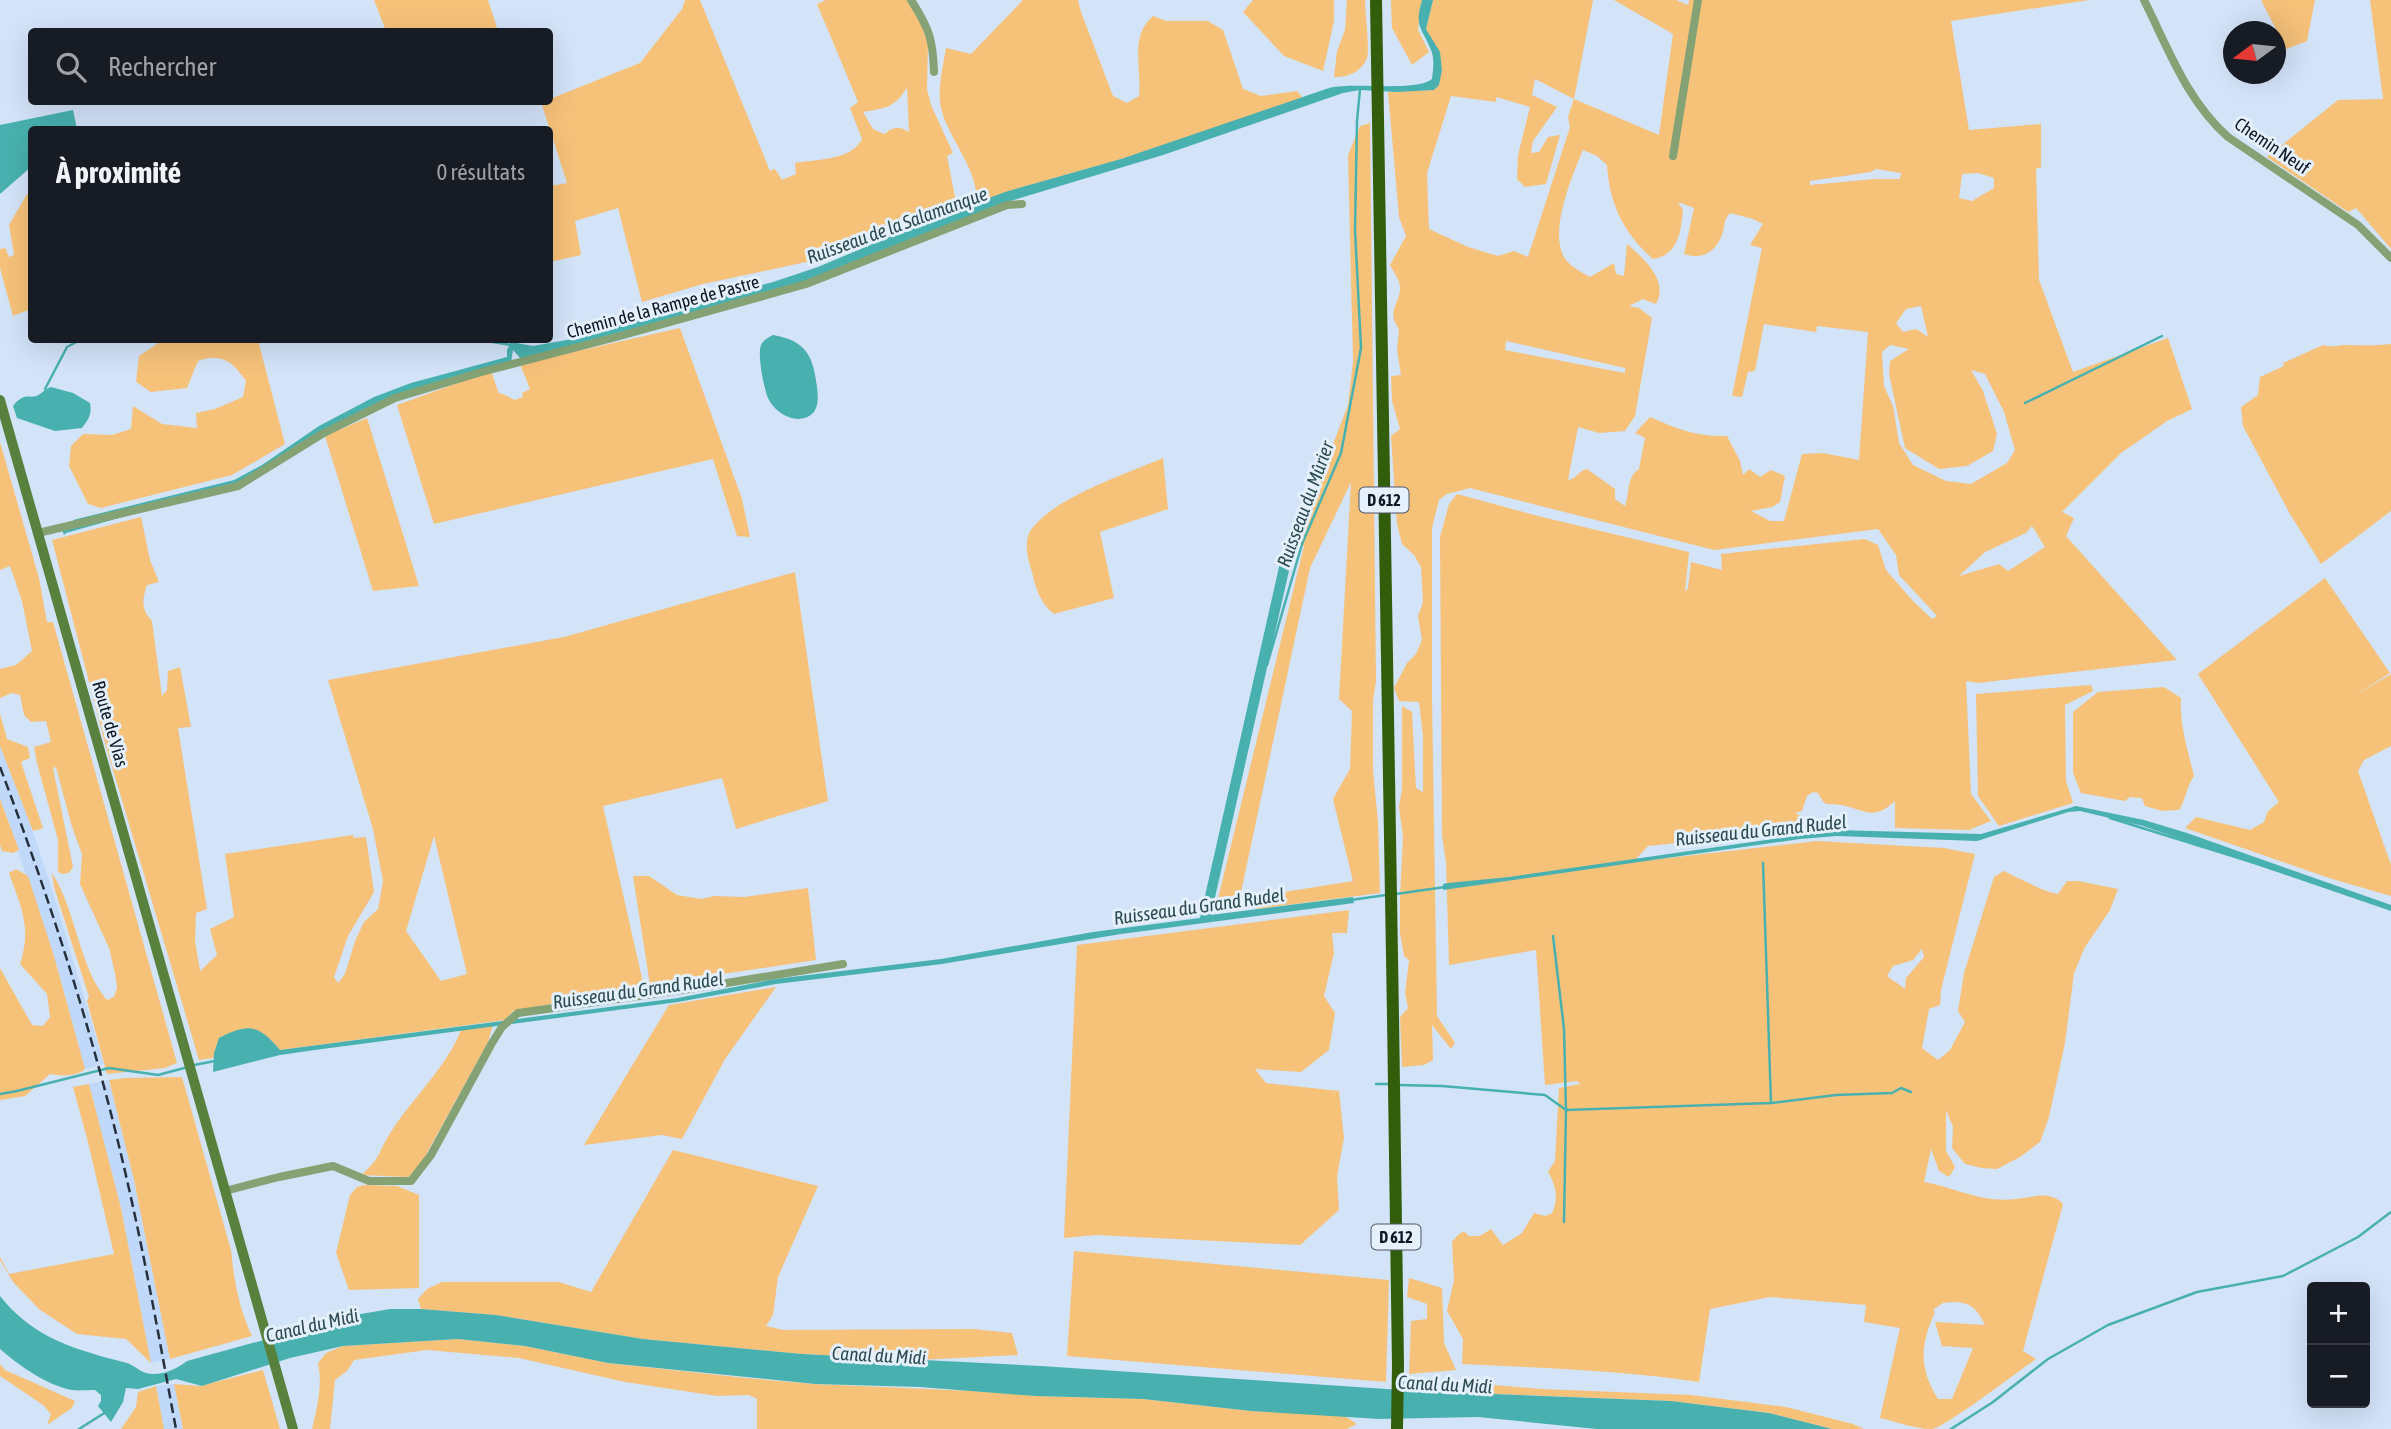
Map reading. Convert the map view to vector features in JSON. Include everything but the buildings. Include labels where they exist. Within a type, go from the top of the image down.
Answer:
[{"type":"highway","name":"D 612","points":[[1376,0],[1394,1066],[1397,1429]]},
{"type":"main road","name":"Route de Vias","points":[[1,404],[293,1429]]},
{"type":"street","points":[[911,0],[926,23],[933,43],[934,72]]},
{"type":"street","points":[[1673,156],[1698,0]]},
{"type":"street","name":"Chemin Neuf","points":[[2144,0],[2196,103],[2212,123],[2228,137],[2358,225],[2391,258]]},
{"type":"street","name":"Chemin de la Rampe de Pastre","points":[[38,533],[238,486],[362,412],[395,398],[806,284],[995,209],[1022,204]]},
{"type":"street","points":[[225,1191],[333,1166],[369,1181],[411,1181],[431,1155],[502,1027],[512,1016],[527,1011],[696,988],[843,964]]},
{"type":"shaded area","points":[[374,0],[488,0],[497,28],[385,28]]},
{"type":"shaded area","points":[[685,0],[700,0],[770,171],[775,169],[782,180],[796,174],[795,163],[842,155],[857,146],[862,139],[850,108],[858,102],[817,4],[826,0],[907,0],[922,26],[928,44],[927,89],[931,105],[953,153],[947,156],[956,202],[820,259],[703,284],[642,302],[618,208],[575,221],[581,255],[553,261],[553,185],[567,183],[553,139],[553,126],[549,126],[542,105],[553,105],[553,98],[640,63],[682,9]],"holes":[[[907,87],[909,132],[902,128],[884,134],[873,129],[863,112],[889,106]]]},
{"type":"shaded area","points":[[1023,0],[1078,0],[1113,96],[1127,103],[1139,96],[1139,43],[1141,33],[1153,16],[1166,21],[1208,21],[1223,30],[1243,89],[1261,96],[1297,91],[1303,98],[1118,160],[975,203],[974,181],[941,108],[940,86],[946,48],[971,54]]},
{"type":"shaded area","points":[[1253,0],[1334,0],[1334,21],[1323,71],[1284,56],[1243,12]]},
{"type":"shaded area","points":[[1347,0],[1365,0],[1368,53],[1365,63],[1358,70],[1334,77],[1337,51],[1345,30]]},
{"type":"shaded area","points":[[1391,0],[1422,0],[1418,30],[1429,52],[1412,65],[1392,28]]},
{"type":"shaded area","points":[[1422,0],[1433,0],[1426,29],[1440,52],[1442,70],[1439,85],[1434,90],[1360,90],[1343,93],[1163,155],[1007,202],[810,281],[521,359],[513,350],[511,363],[408,392],[235,485],[64,535],[60,525],[234,480],[262,465],[319,426],[374,397],[411,383],[507,357],[510,343],[533,346],[572,339],[773,282],[818,267],[1005,192],[1121,159],[1329,88],[1424,83],[1432,79],[1433,61],[1419,22]]},
{"type":"shaded area","points":[[1433,0],[1593,0],[1574,99],[1659,135],[1673,34],[1614,0],[1676,0],[1688,5],[1689,0],[2089,0],[1951,21],[1969,130],[2041,124],[2041,167],[2036,169],[2039,280],[2073,372],[2168,338],[2192,409],[2167,421],[2121,453],[2062,512],[2074,518],[2066,536],[2177,660],[1978,683],[1966,681],[1971,794],[1991,821],[1969,830],[1895,828],[1895,801],[1874,813],[1827,804],[1818,793],[1813,792],[1807,796],[1802,811],[1795,813],[1806,818],[1804,830],[1648,846],[1633,862],[1817,841],[1944,848],[1975,854],[1941,990],[1940,1005],[1929,1009],[1922,1048],[1938,1060],[1950,1050],[1965,1022],[1958,1011],[1964,973],[1994,877],[2004,871],[2058,894],[2067,881],[2118,889],[2110,910],[2085,947],[2074,973],[2065,1043],[2049,1117],[2040,1142],[1997,1169],[1965,1164],[1952,1148],[1953,1127],[1946,1110],[1946,1151],[1955,1167],[1949,1177],[1939,1171],[1931,1149],[1924,1182],[1992,1199],[2046,1196],[2058,1199],[2063,1204],[2023,1351],[2036,1359],[1966,1409],[1932,1429],[1912,1427],[1880,1418],[1900,1328],[1864,1322],[1866,1305],[1770,1297],[1710,1309],[1699,1382],[1611,1372],[1462,1364],[1463,1339],[1447,1311],[1454,1280],[1452,1242],[1464,1231],[1469,1236],[1480,1236],[1491,1229],[1503,1245],[1522,1233],[1534,1213],[1545,1216],[1552,1213],[1556,1192],[1548,1172],[1555,1161],[1559,1088],[1580,1084],[1577,1081],[1545,1085],[1536,950],[1449,965],[1446,863],[1442,835],[1440,537],[1449,504],[1457,494],[1689,552],[1685,592],[1688,588],[1691,562],[1722,570],[1721,554],[1865,539],[1878,545],[1886,570],[1913,601],[1932,619],[1937,616],[1899,575],[1896,555],[1878,529],[1714,550],[1470,488],[1447,494],[1439,500],[1432,528],[1437,1016],[1455,1043],[1451,1049],[1432,1025],[1433,1060],[1424,1065],[1402,1067],[1400,1017],[1408,1008],[1405,993],[1409,960],[1404,956],[1400,933],[1403,837],[1399,807],[1402,789],[1402,706],[1412,712],[1416,788],[1423,792],[1423,736],[1419,702],[1399,701],[1394,688],[1422,640],[1418,616],[1423,602],[1421,567],[1414,555],[1402,544],[1397,524],[1391,436],[1400,429],[1392,401],[1391,376],[1401,375],[1397,350],[1399,329],[1393,317],[1400,286],[1390,265],[1406,236],[1399,217],[1388,92],[1434,90],[1442,70],[1426,29]],"holes":[[[1535,79],[1574,99],[1568,117],[1570,127],[1528,257],[1514,251],[1498,256],[1468,247],[1429,229],[1427,173],[1451,96],[1496,102],[1496,97],[1530,107],[1518,155],[1517,179],[1525,187],[1546,184],[1560,135],[1548,137],[1539,152],[1531,153],[1533,141],[1557,107],[1532,95]],[[1583,150],[1597,156],[1607,165],[1611,192],[1620,217],[1634,239],[1653,259],[1668,253],[1677,241],[1683,210],[1678,202],[1694,208],[1684,254],[1690,256],[1707,254],[1716,246],[1730,213],[1763,224],[1750,245],[1762,248],[1732,396],[1742,397],[1748,372],[1755,371],[1764,324],[1816,332],[1817,326],[1868,332],[1859,460],[1823,453],[1802,454],[1784,521],[1770,521],[1751,511],[1772,507],[1780,502],[1785,476],[1771,470],[1760,477],[1749,469],[1743,475],[1740,461],[1727,436],[1687,431],[1650,417],[1635,433],[1645,438],[1639,469],[1630,481],[1625,506],[1615,499],[1615,489],[1587,469],[1568,480],[1578,427],[1599,433],[1625,431],[1635,416],[1652,318],[1639,308],[1629,306],[1643,299],[1656,304],[1659,295],[1657,278],[1653,271],[1627,244],[1624,276],[1616,274],[1614,263],[1590,277],[1569,263],[1560,246],[1559,233],[1568,188]],[[1876,169],[1901,173],[1900,179],[1810,185],[1810,181]],[[1978,173],[1994,178],[1994,188],[1972,201],[1959,198],[1962,174]],[[1921,306],[1928,337],[1916,329],[1903,332],[1896,323],[1906,309]],[[1506,341],[1625,368],[1625,373],[1505,350]],[[1890,345],[1909,349],[1890,361],[1889,374],[1905,448],[1939,469],[1967,466],[1993,451],[1997,434],[1983,391],[1971,370],[1985,374],[2004,412],[2015,450],[2007,463],[1971,484],[1946,481],[1913,465],[1899,443],[1893,406],[1884,386],[1882,352]],[[2032,526],[2045,547],[2008,571],[1999,564],[1959,576],[1985,552],[2026,533]],[[1922,949],[1924,957],[1906,978],[1905,989],[1887,976],[1893,966],[1913,960]],[[1943,1303],[1970,1305],[1985,1325],[1935,1322],[1942,1346],[1973,1348],[1952,1399],[1938,1399],[1927,1378],[1924,1346],[1935,1312],[1933,1310]]]},
{"type":"shaded area","points":[[2261,0],[2315,0],[2307,41],[2286,49],[2286,21],[2272,21]]},
{"type":"shaded area","points":[[2370,0],[2391,0],[2391,249],[2356,208],[2348,212],[2267,157],[2338,100],[2383,99]]},
{"type":"shaded area","points":[[73,110],[76,126],[28,126],[28,170],[0,194],[0,125]]},
{"type":"shaded area","points":[[1370,123],[1376,681],[1373,701],[1373,770],[1380,893],[1256,909],[1252,897],[1353,881],[1333,799],[1350,769],[1352,711],[1339,699],[1351,482],[1310,568],[1237,911],[1215,911],[1304,546],[1295,544],[1348,405],[1353,361],[1348,155],[1360,126]]},
{"type":"shaded area","points":[[27,194],[28,310],[13,316],[0,268],[0,249],[5,248],[9,257],[14,255],[9,225]]},
{"type":"shaded area","points":[[680,328],[742,499],[750,537],[737,536],[713,459],[434,524],[397,405],[491,371],[499,394],[515,400],[523,397],[522,393],[530,389],[520,364]]},
{"type":"shaded area","points":[[773,335],[794,341],[810,359],[818,401],[813,413],[807,417],[788,417],[776,409],[768,398],[760,350],[763,342]]},
{"type":"shaded area","points":[[158,343],[259,343],[285,444],[232,475],[101,508],[88,504],[69,466],[71,446],[83,434],[112,435],[131,429],[133,406],[162,424],[197,428],[196,413],[215,409],[243,397],[246,381],[231,364],[220,358],[198,361],[187,388],[151,392],[136,382],[139,356]]},
{"type":"shaded area","points":[[2391,344],[2391,511],[2321,564],[2290,514],[2243,426],[2241,407],[2258,395],[2260,377],[2323,345]]},
{"type":"shaded area","points":[[51,387],[73,393],[90,403],[91,410],[82,428],[55,431],[17,418],[13,406],[17,401],[37,396]]},
{"type":"shaded area","points":[[367,418],[419,586],[373,591],[325,436]]},
{"type":"shaded area","points":[[0,442],[39,578],[47,622],[53,622],[177,1063],[165,1068],[107,1074],[87,1001],[89,997],[52,873],[67,905],[90,972],[107,1000],[114,997],[117,988],[115,973],[109,948],[80,884],[82,854],[56,767],[53,768],[73,867],[69,873],[61,874],[58,871],[58,840],[34,747],[51,742],[46,721],[31,722],[24,715],[20,695],[12,693],[0,698],[0,669],[16,665],[32,651],[22,601],[10,566],[0,570]]},
{"type":"shaded area","points":[[1163,458],[1168,509],[1100,532],[1114,598],[1054,614],[1045,605],[1035,584],[1027,545],[1031,530],[1056,507],[1073,497]]},
{"type":"shaded area","points":[[141,517],[150,560],[159,582],[147,585],[144,604],[152,621],[162,696],[167,690],[168,671],[180,667],[191,727],[178,728],[207,909],[196,913],[195,941],[200,971],[217,955],[210,929],[234,917],[225,854],[353,835],[354,838],[366,837],[374,892],[348,936],[334,977],[338,983],[345,974],[364,922],[378,909],[383,881],[373,829],[328,680],[564,637],[795,572],[828,801],[736,829],[722,778],[603,806],[644,987],[513,1011],[505,1020],[280,1050],[258,1031],[237,1030],[219,1038],[213,1058],[199,1060],[105,743],[52,540]],"holes":[[[434,836],[467,974],[441,981],[406,931]]]},
{"type":"shaded area","points":[[1293,553],[1211,915],[1353,897],[1354,903],[1121,934],[942,964],[776,984],[678,1002],[280,1055],[213,1072],[214,1053],[219,1038],[245,1028],[259,1031],[280,1050],[678,998],[775,979],[941,959],[1093,932],[1200,918],[1281,558]]},
{"type":"shaded area","points":[[2325,578],[2390,673],[2354,696],[2391,674],[2391,746],[2364,760],[2358,771],[2391,865],[2391,896],[2329,878],[2185,828],[2196,817],[2250,830],[2264,822],[2268,811],[2279,802],[2198,674]]},
{"type":"shaded area","points":[[2091,685],[2093,691],[2065,705],[2066,781],[2073,803],[1999,826],[1978,796],[1976,694]]},
{"type":"shaded area","points":[[2164,687],[2181,698],[2183,727],[2194,776],[2179,810],[2162,811],[2145,806],[2142,798],[2130,797],[2125,801],[2081,793],[2073,773],[2073,712],[2098,692]]},
{"type":"shaded area","points":[[0,714],[7,739],[28,747],[30,758],[21,762],[43,828],[33,831],[0,746]]},
{"type":"shaded area","points":[[0,746],[33,831],[104,1064],[85,1069],[54,956],[0,799]]},
{"type":"shaded area","points":[[0,799],[19,850],[13,853],[2,851],[0,845]]},
{"type":"shaded area","points":[[2076,806],[2144,820],[2187,833],[2391,905],[2391,911],[2143,826],[2080,811],[2068,812],[1977,841],[1837,836],[1800,839],[1443,890],[1443,884],[1448,883],[1509,877],[1836,830],[1981,834]]},
{"type":"shaded area","points":[[16,869],[28,876],[54,956],[85,1069],[73,1075],[50,1074],[25,1096],[0,1100],[0,968],[32,1025],[43,1026],[50,1017],[47,994],[20,964],[25,928],[9,873]]},
{"type":"shaded area","points":[[633,876],[649,876],[677,895],[702,899],[714,896],[744,897],[808,888],[816,960],[650,985]]},
{"type":"shaded area","points":[[1349,910],[1347,933],[1332,933],[1334,953],[1324,996],[1335,1013],[1329,1050],[1301,1072],[1255,1069],[1266,1083],[1339,1091],[1344,1138],[1337,1176],[1339,1210],[1300,1245],[1096,1235],[1064,1238],[1077,945]]},
{"type":"shaded area","points":[[776,987],[725,1059],[682,1139],[662,1135],[584,1145],[669,1005]]},
{"type":"shaded area","points":[[493,1025],[488,1042],[417,1171],[408,1177],[361,1175],[375,1161],[389,1135],[446,1058],[461,1030]]},
{"type":"shaded area","points":[[182,1077],[231,1250],[240,1305],[252,1336],[170,1359],[134,1180],[109,1080]]},
{"type":"shaded area","points":[[109,1080],[134,1180],[170,1359],[151,1363],[121,1208],[89,1084]]},
{"type":"shaded area","points":[[89,1084],[121,1208],[151,1363],[126,1339],[77,1334],[40,1310],[13,1282],[0,1260],[0,1257],[9,1274],[114,1254],[73,1087]]},
{"type":"shaded area","points":[[673,1150],[818,1186],[778,1277],[773,1315],[766,1326],[783,1330],[973,1329],[1012,1333],[1018,1355],[918,1360],[802,1354],[643,1339],[496,1315],[421,1309],[418,1299],[427,1289],[442,1282],[559,1282],[591,1292]]},
{"type":"shaded area","points":[[397,1186],[419,1195],[419,1288],[349,1290],[336,1253],[350,1195],[357,1187]]},
{"type":"shaded area","points":[[1074,1251],[1389,1280],[1386,1382],[1067,1356]]},
{"type":"shaded area","points":[[1409,1278],[1442,1288],[1444,1343],[1456,1370],[1409,1374],[1411,1321],[1427,1319],[1427,1304],[1407,1297]]},
{"type":"shaded area","points":[[0,1296],[27,1323],[57,1341],[127,1363],[151,1374],[168,1372],[187,1361],[355,1315],[390,1309],[421,1309],[496,1315],[643,1339],[802,1354],[1041,1366],[1417,1391],[1671,1401],[1769,1413],[1832,1429],[1597,1429],[1478,1417],[1379,1419],[1251,1411],[1143,1399],[815,1384],[608,1363],[525,1346],[458,1339],[343,1346],[290,1358],[202,1386],[176,1379],[138,1389],[126,1388],[123,1402],[111,1422],[98,1406],[101,1395],[95,1390],[62,1388],[25,1368],[0,1349]]},
{"type":"shaded area","points":[[458,1339],[525,1346],[608,1363],[746,1378],[1035,1396],[1143,1399],[1251,1411],[1343,1415],[1357,1424],[1347,1429],[757,1429],[757,1399],[749,1395],[717,1396],[625,1382],[519,1358],[427,1350],[354,1360],[347,1371],[335,1380],[330,1429],[312,1429],[320,1388],[318,1363],[326,1353],[343,1346]]},
{"type":"shaded area","points":[[0,1364],[5,1370],[75,1401],[72,1408],[47,1425],[51,1414],[43,1405],[0,1376]]},
{"type":"shaded area","points":[[263,1370],[280,1429],[183,1429],[174,1384],[200,1386]]},
{"type":"shaded area","points":[[1447,1381],[1541,1389],[1691,1395],[1786,1407],[1864,1429],[1832,1429],[1769,1413],[1671,1401],[1448,1392],[1423,1388],[1422,1383]]},
{"type":"shaded area","points":[[174,1384],[183,1429],[164,1429],[156,1386]]},
{"type":"shaded area","points":[[156,1386],[164,1429],[121,1429],[136,1407],[138,1392]]},
{"type":"waterway","name":"Ruisseau du Mûrier","points":[[1267,665],[1302,544],[1341,453],[1361,348],[1355,230],[1360,89]]},
{"type":"waterway","points":[[2025,403],[2162,336]]},
{"type":"waterway","name":"Ruisseau de la Salamanque","points":[[45,389],[67,347],[74,343]]},
{"type":"waterway","name":"Ruisseau de la Salamanque","points":[[499,343],[511,345]]},
{"type":"waterway","name":"Ruisseau du Grand Rudel","points":[[2110,818],[2274,869]]},
{"type":"waterway","points":[[1763,863],[1771,1103]]},
{"type":"waterway","name":"Ruisseau du Grand Rudel","points":[[1396,894],[1445,887]]},
{"type":"waterway","name":"Ruisseau du Grand Rudel","points":[[1351,900],[1386,895]]},
{"type":"waterway","points":[[1553,936],[1564,1029],[1564,1222]]},
{"type":"waterway","name":"Ruisseau du Grand Rudel","points":[[194,1065],[215,1061]]},
{"type":"waterway","name":"Ruisseau du Grand Rudel","points":[[0,1094],[109,1068],[158,1075],[188,1067]]},
{"type":"waterway","points":[[1376,1084],[1390,1084]]},
{"type":"waterway","points":[[1397,1085],[1545,1095],[1566,1110],[1771,1103],[1836,1095],[1892,1093],[1901,1088],[1911,1092]]},
{"type":"waterway","points":[[1951,1429],[1993,1402],[2048,1359],[2108,1325],[2197,1292],[2283,1276],[2358,1237],[2391,1212]]},
{"type":"waterway","points":[[79,1429],[106,1412]]},
{"type":"railway","points":[[0,767],[38,871],[103,1082],[136,1219],[176,1429]]},
{"type":"water label","name":"Canal du Midi","points":[[312,1325]]},
{"type":"water label","name":"Canal du Midi","points":[[879,1355]]},
{"type":"water label","name":"Canal du Midi","points":[[1445,1384]]}]
